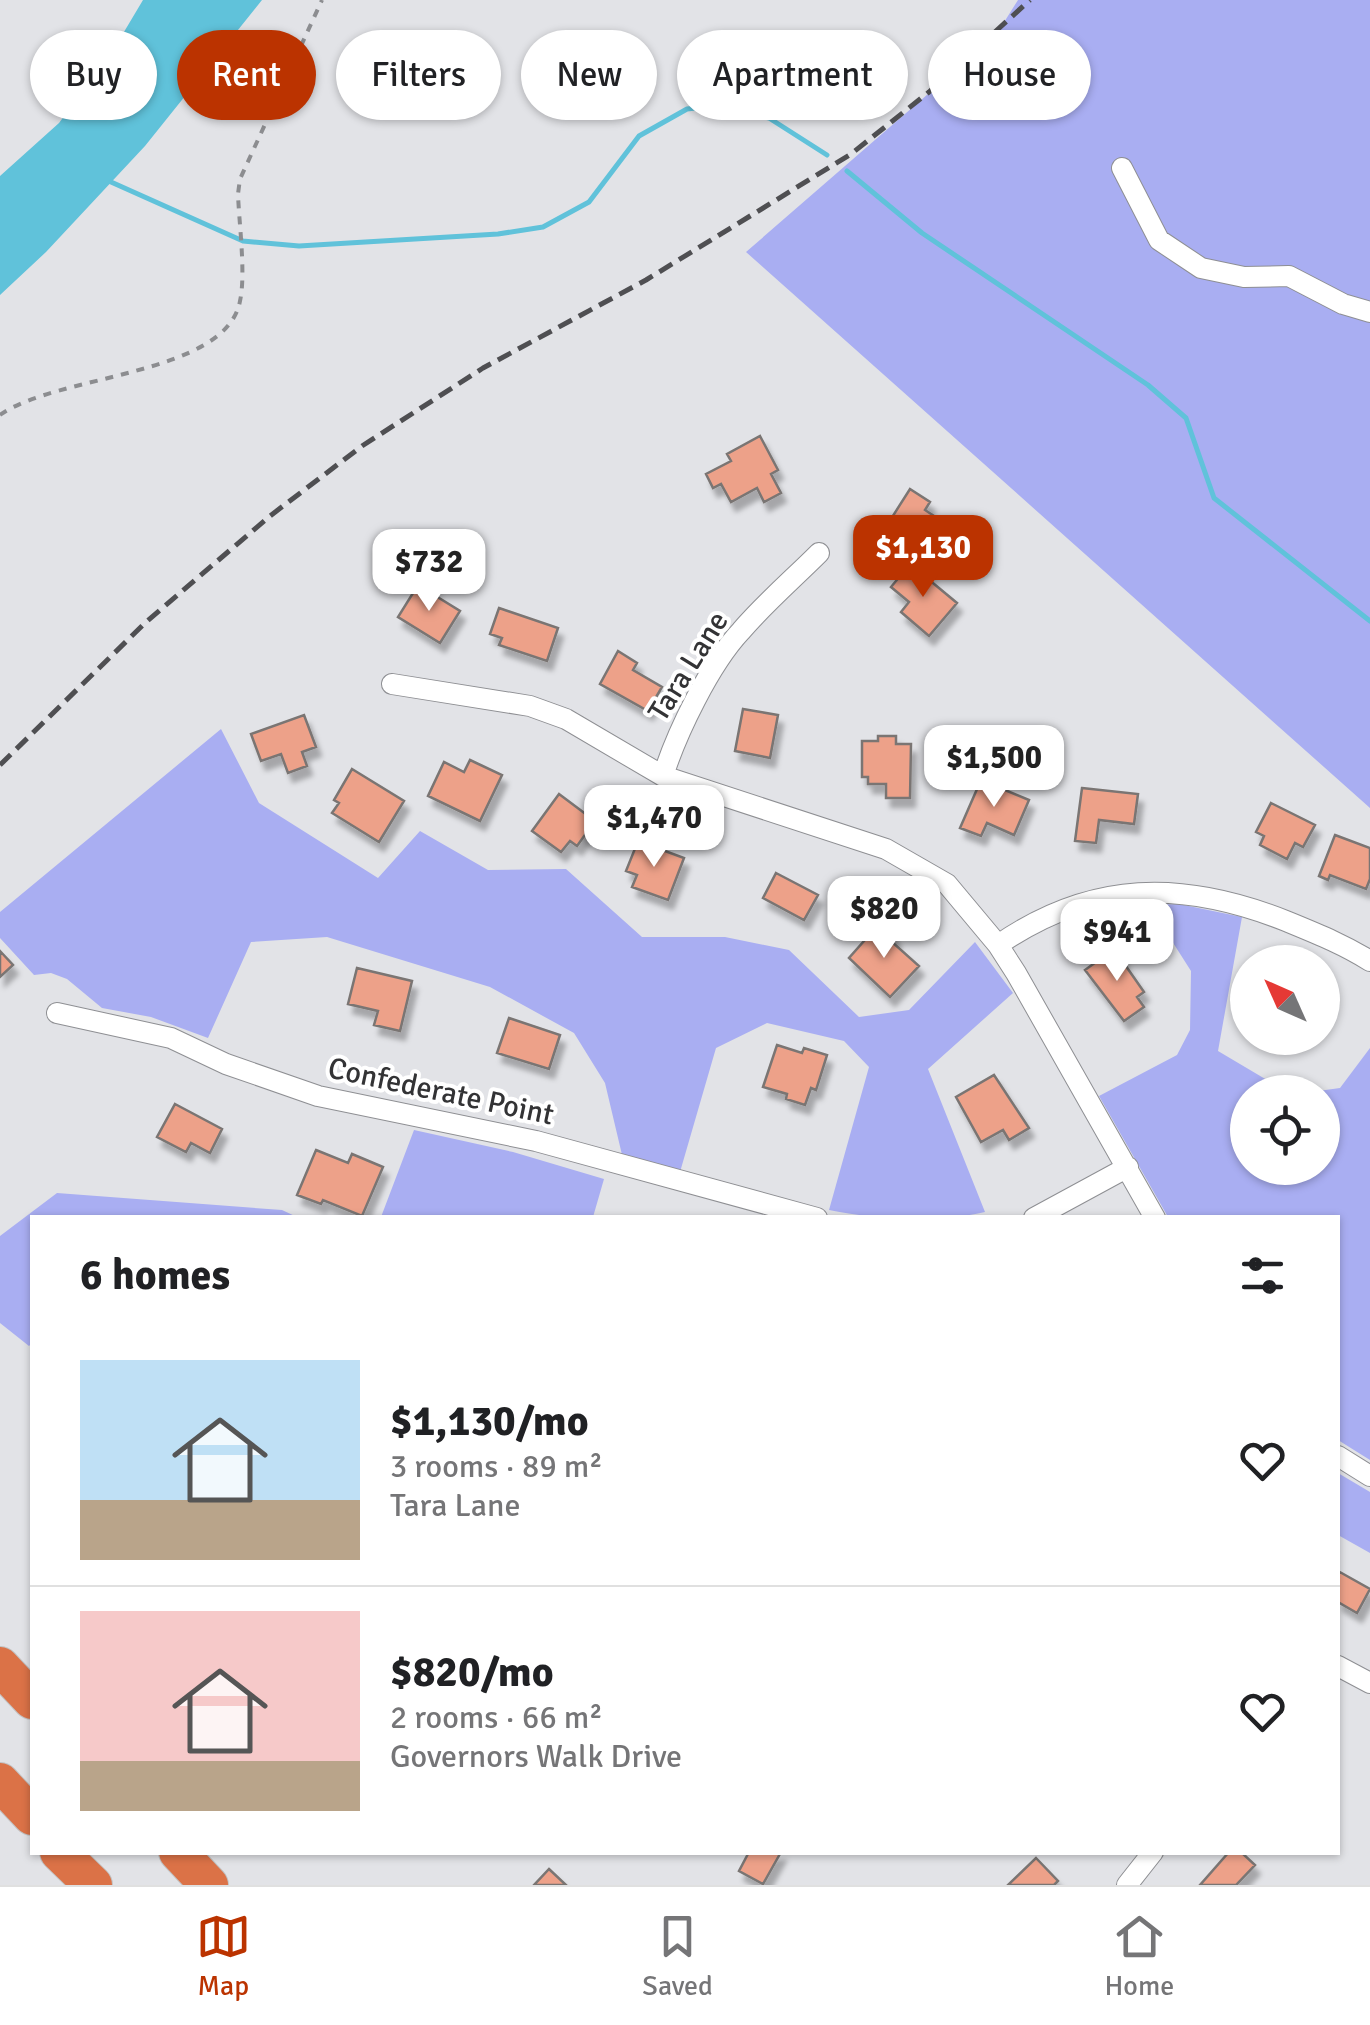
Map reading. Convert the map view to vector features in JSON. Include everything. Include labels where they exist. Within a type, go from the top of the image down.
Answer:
[{"type":"highway","points":[[0,1666],[30,1698]]},
{"type":"highway","points":[[0,1782],[30,1814]]},
{"type":"highway","points":[[0,1794],[30,1824]]},
{"type":"highway","points":[[66,1855],[95,1885]]},
{"type":"highway","points":[[181,1855],[209,1885]]},
{"type":"street","points":[[1122,168],[1159,240],[1201,268],[1244,277],[1288,276],[1342,304],[1370,312]]},
{"type":"street","name":"Tara Lane","points":[[663,776],[671,750],[700,694],[738,634],[819,553]]},
{"type":"street","points":[[392,684],[530,706],[566,719],[663,776],[886,849],[947,884],[998,945],[1152,1215]]},
{"type":"street","points":[[998,945],[1048,916],[1085,902],[1141,892],[1189,893],[1228,900],[1278,918],[1330,938],[1370,961]]},
{"type":"street","name":"Confederate Point","points":[[57,1013],[171,1038],[226,1064],[318,1096],[536,1141],[806,1215]]},
{"type":"street","points":[[1040,1215],[1128,1167]]},
{"type":"street","points":[[1340,1457],[1370,1476]]},
{"type":"street","points":[[1340,1667],[1370,1683]]},
{"type":"street","points":[[1127,1885],[1150,1855]]},
{"type":"path","points":[[0,415],[41,394],[182,358],[222,332],[241,300],[240,179],[322,0]]},
{"type":"shaded area","points":[[143,0],[262,0],[238,30],[177,30],[177,106],[46,252],[0,295],[0,176],[61,120],[157,120],[157,30],[125,30]]},
{"type":"shaded area","points":[[1018,0],[1370,0],[1370,808],[746,252],[898,120],[908,120],[908,111],[928,94],[928,120],[1091,120],[1091,30],[999,30]]},
{"type":"shaded area","points":[[221,729],[259,803],[378,878],[420,831],[488,870],[566,869],[642,937],[725,937],[789,950],[859,1017],[909,1010],[975,942],[1013,993],[928,1069],[985,1212],[861,1215],[829,1210],[869,1067],[844,1041],[767,1023],[716,1048],[680,1172],[623,1159],[605,1083],[574,1033],[490,987],[327,937],[251,942],[208,1038],[151,1017],[102,1008],[67,979],[51,973],[34,975],[0,938],[0,912]]},
{"type":"shaded area","points":[[1179,904],[1242,917],[1237,945],[1230,945],[1230,984],[1218,1051],[1258,1075],[1230,1075],[1230,1185],[1340,1185],[1340,1088],[1370,1048],[1370,1460],[1340,1441],[1340,1215],[1167,1215],[1099,1096],[1177,1055],[1190,1030],[1191,971],[1149,905]]},
{"type":"shaded area","points":[[414,1130],[513,1152],[604,1179],[594,1215],[382,1215]]},
{"type":"shaded area","points":[[57,1193],[282,1210],[293,1215],[30,1215],[29,1346],[0,1323],[0,1236]]},
{"type":"shaded area","points":[[1340,1474],[1370,1492],[1370,1553],[1340,1536]]},
{"type":"building","points":[[760,436],[778,470],[771,474],[781,493],[764,502],[757,488],[731,502],[721,484],[713,488],[706,474],[731,461],[727,454]]},
{"type":"building","points":[[910,489],[930,502],[925,510],[940,520],[925,545],[889,522]]},
{"type":"building","points":[[910,564],[957,603],[929,636],[901,612],[909,602],[891,587]]},
{"type":"building","points":[[418,585],[460,611],[440,643],[398,617]]},
{"type":"building","points":[[499,608],[558,628],[547,661],[499,645],[502,638],[490,634]]},
{"type":"building","points":[[618,651],[637,663],[633,670],[662,687],[648,711],[600,684]]},
{"type":"building","points":[[743,709],[778,715],[770,758],[735,751]]},
{"type":"building","points":[[304,715],[316,747],[302,752],[307,766],[288,773],[281,754],[261,761],[251,734]]},
{"type":"building","points":[[878,736],[896,736],[896,744],[911,744],[910,798],[886,798],[886,784],[868,784],[868,777],[862,777],[862,741],[878,741]]},
{"type":"building","points":[[470,760],[502,775],[480,821],[428,796],[444,762],[464,772]]},
{"type":"building","points":[[352,769],[404,801],[379,842],[332,813],[339,803],[334,800]]},
{"type":"building","points":[[981,780],[1029,800],[1014,835],[987,823],[981,836],[960,828]]},
{"type":"building","points":[[1082,788],[1138,794],[1134,824],[1099,820],[1096,843],[1075,841]]},
{"type":"building","points":[[559,794],[595,821],[577,846],[570,841],[561,852],[532,831]]},
{"type":"building","points":[[1271,803],[1315,825],[1303,847],[1295,843],[1287,859],[1260,845],[1264,836],[1256,832]]},
{"type":"building","points":[[1335,835],[1370,848],[1370,879],[1366,889],[1330,875],[1328,880],[1319,876]]},
{"type":"building","points":[[638,841],[684,858],[668,900],[632,887],[637,875],[626,871]]},
{"type":"building","points":[[776,873],[818,895],[804,920],[763,898]]},
{"type":"building","points":[[880,923],[896,938],[892,942],[919,966],[890,997],[849,958]]},
{"type":"building","points":[[1114,949],[1144,992],[1137,997],[1144,1007],[1124,1021],[1085,970]]},
{"type":"building","points":[[0,951],[13,965],[0,977]]},
{"type":"building","points":[[357,968],[412,981],[400,1031],[374,1025],[378,1011],[348,1004]]},
{"type":"building","points":[[509,1018],[560,1035],[549,1069],[497,1053]]},
{"type":"building","points":[[777,1045],[827,1055],[816,1090],[811,1088],[805,1105],[786,1099],[787,1094],[763,1087]]},
{"type":"building","points":[[994,1075],[1029,1128],[1009,1140],[1003,1130],[981,1142],[956,1097]]},
{"type":"building","points":[[175,1104],[222,1129],[210,1153],[191,1143],[186,1152],[157,1137]]},
{"type":"building","points":[[316,1150],[348,1163],[352,1154],[383,1167],[362,1215],[297,1195]]},
{"type":"building","points":[[1340,1572],[1370,1589],[1357,1613],[1340,1603]]},
{"type":"building","points":[[747,1855],[779,1855],[763,1884],[739,1871]]},
{"type":"building","points":[[1226,1855],[1244,1855],[1255,1865],[1236,1885],[1200,1885]]},
{"type":"building","points":[[1036,1858],[1058,1881],[1054,1885],[1008,1885]]},
{"type":"building","points":[[549,1869],[566,1885],[534,1885]]},
{"type":"waterway","points":[[111,182],[243,241],[299,246],[498,234],[543,227],[589,202],[639,136],[687,109],[713,106],[769,118],[827,155]]},
{"type":"waterway","points":[[847,171],[922,233],[1148,385],[1186,418],[1214,498],[1370,621]]},
{"type":"railway","points":[[0,765],[146,622],[270,516],[362,446],[483,368],[646,280],[851,154],[929,92],[1030,0]]}]
